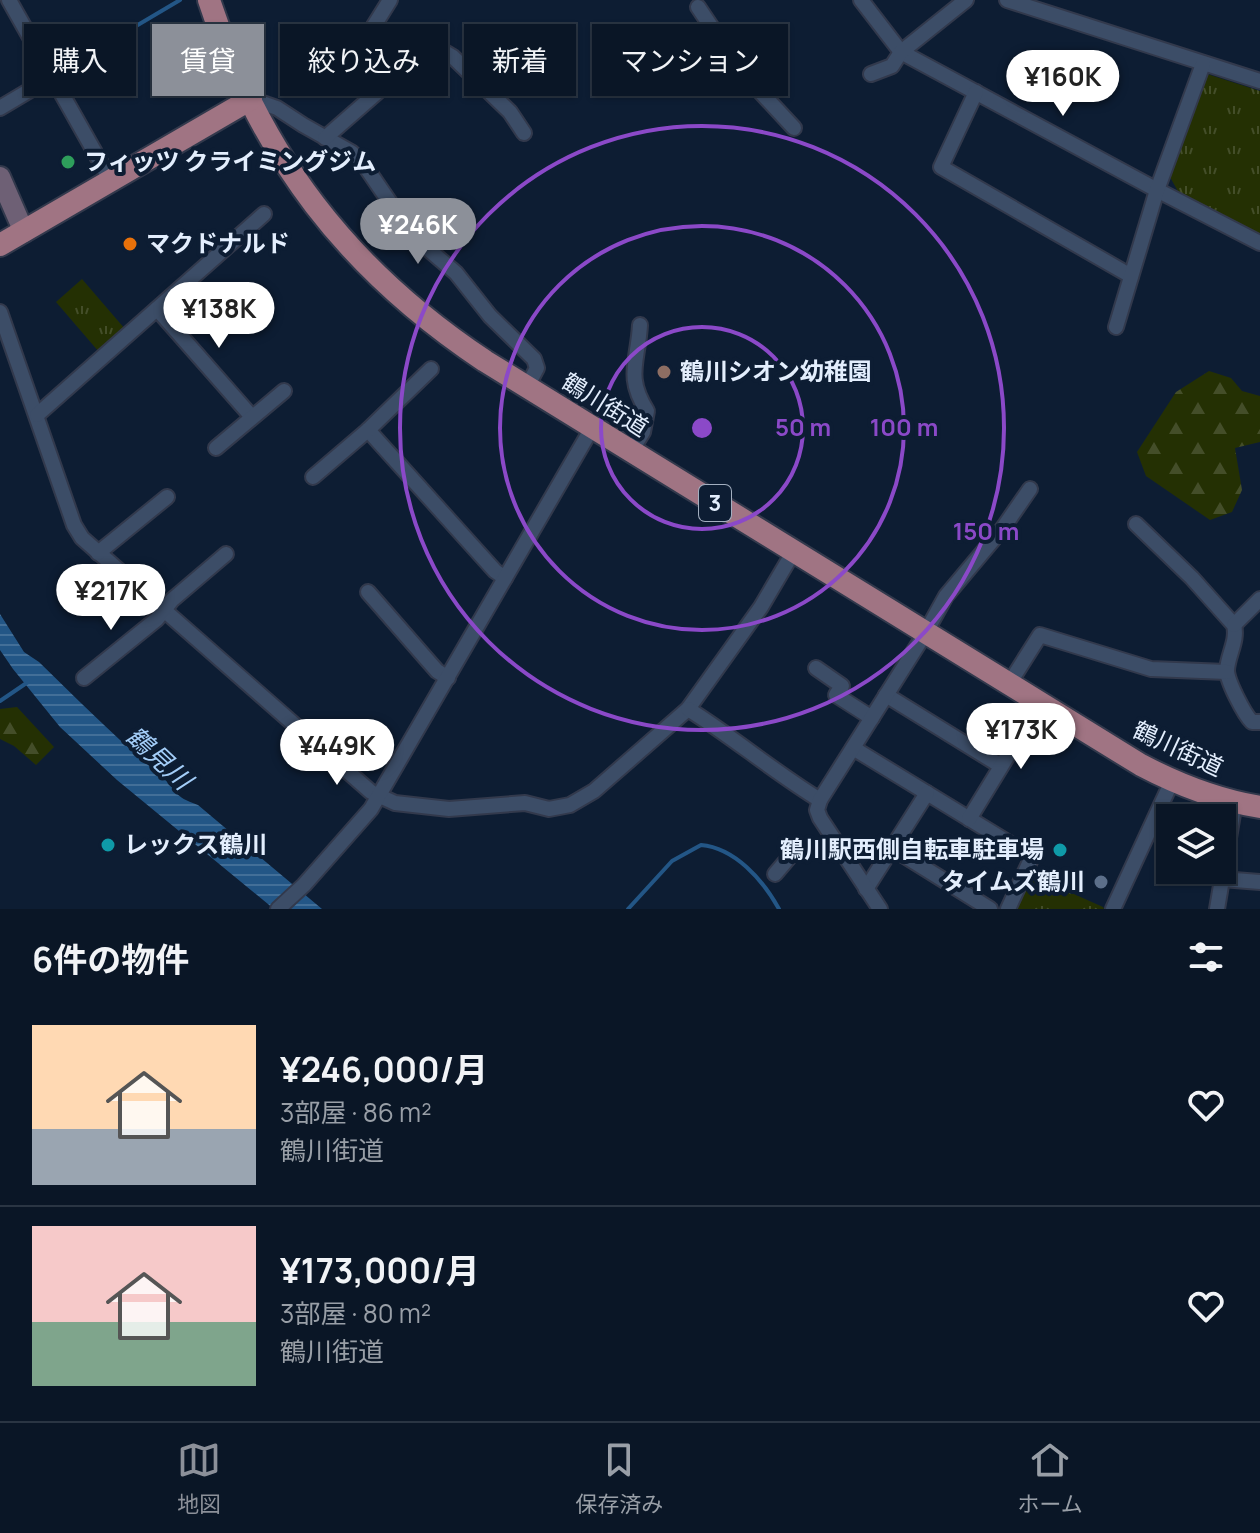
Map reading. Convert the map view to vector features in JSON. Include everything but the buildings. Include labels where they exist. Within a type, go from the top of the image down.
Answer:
[{"type":"main road","name":"鶴川街道","points":[[210,0],[251,99],[299,185],[360,260],[382,283],[428,321],[592,428],[1141,765],[1172,781],[1260,807]]},
{"type":"main road","points":[[0,245],[251,99]]},
{"type":"street","points":[[9,0],[24,27]]},
{"type":"street","points":[[375,24],[390,0]]},
{"type":"street","points":[[861,0],[901,52],[1260,243]]},
{"type":"street","points":[[871,74],[892,66],[901,52],[966,0]]},
{"type":"street","points":[[1007,0],[1260,81]]},
{"type":"street","points":[[698,7],[741,71],[794,128]]},
{"type":"street","points":[[448,54],[510,112],[524,133]]},
{"type":"street","points":[[1116,327],[1157,190],[1203,64]]},
{"type":"street","points":[[976,92],[941,167],[1131,276]]},
{"type":"street","points":[[0,108],[24,94]]},
{"type":"street","points":[[63,96],[111,181]]},
{"type":"street","points":[[325,138],[370,96]]},
{"type":"street","points":[[251,99],[277,108],[351,152],[363,163],[395,210],[428,249],[456,273],[490,316],[534,359],[537,368],[527,387]]},
{"type":"street","points":[[0,177],[24,232]]},
{"type":"street","points":[[37,415],[264,214]]},
{"type":"street","points":[[157,309],[252,417]]},
{"type":"street","points":[[0,312],[77,533],[379,796],[395,803],[449,809],[525,803],[549,809],[570,805],[594,791],[688,709],[761,607],[794,551]]},
{"type":"street","points":[[631,451],[643,432],[647,411],[635,392],[634,358],[640,325]]},
{"type":"street","points":[[313,477],[368,430],[431,369]]},
{"type":"street","points":[[216,448],[284,391]]},
{"type":"street","points":[[278,909],[364,820],[592,428]]},
{"type":"street","points":[[368,430],[495,571],[505,578]]},
{"type":"street","points":[[880,909],[820,818],[817,810],[820,800],[946,596],[1003,528],[1030,489]]},
{"type":"street","points":[[98,553],[167,497]]},
{"type":"street","points":[[1136,524],[1192,578],[1234,625],[1236,634],[1227,672],[1245,715],[1252,722],[1260,722]]},
{"type":"street","points":[[84,678],[157,619],[172,600],[226,554]]},
{"type":"street","points":[[368,592],[437,671],[448,678]]},
{"type":"street","points":[[1234,625],[1260,599]]},
{"type":"street","points":[[1009,684],[1040,635],[1151,669],[1227,672]]},
{"type":"street","points":[[816,668],[842,686],[836,695],[872,718]]},
{"type":"street","points":[[886,695],[1001,766]]},
{"type":"street","points":[[969,819],[1040,703]]},
{"type":"street","points":[[688,709],[726,733],[777,774],[820,800]]},
{"type":"street","points":[[853,748],[1032,857],[1008,909]]},
{"type":"street","points":[[1113,909],[1172,781]]},
{"type":"street","points":[[866,889],[927,793]]},
{"type":"street","points":[[775,874],[798,847]]},
{"type":"street","points":[[892,848],[990,909]]},
{"type":"street","points":[[1236,880],[1260,882]]},
{"type":"street","points":[[1217,909],[1221,884]]},
{"type":"green space","points":[[1207,74],[1260,91],[1260,234],[1257,235],[1180,195],[1170,177]]},
{"type":"green space","points":[[82,279],[125,329],[99,352],[56,302]]},
{"type":"green space","points":[[1209,371],[1231,378],[1242,391],[1260,396],[1260,442],[1235,448],[1242,490],[1232,512],[1210,520],[1146,476],[1137,452],[1176,392]]},
{"type":"green space","points":[[17,707],[54,747],[36,765],[14,746],[0,739],[0,709]]},
{"type":"green space","points":[[1031,875],[1103,907],[1104,909],[1014,909]]},
{"type":"water","points":[[0,614],[24,652],[39,662],[180,796],[198,805],[322,909],[274,909],[117,780],[60,727],[13,669],[0,650]]},
{"type":"waterway","points":[[136,26],[180,0]]},
{"type":"waterway","points":[[0,701],[28,682]]},
{"type":"waterway","points":[[628,909],[672,861],[701,845],[725,852],[747,867],[779,909]]},
{"type":"place","name":"フィッツ クライミングジム","points":[[68,162]]},
{"type":"place","name":"マクドナルド","points":[[130,244]]},
{"type":"place","name":"鶴川シオン幼稚園","points":[[664,372]]},
{"type":"place","name":"レックス鶴川","points":[[108,845]]},
{"type":"place","name":"鶴川駅西側自転車駐車場","points":[[1060,850]]},
{"type":"place","name":"タイムズ鶴川","points":[[1101,882]]},
{"type":"water label","name":"鶴見川","points":[[159,758]]}]
